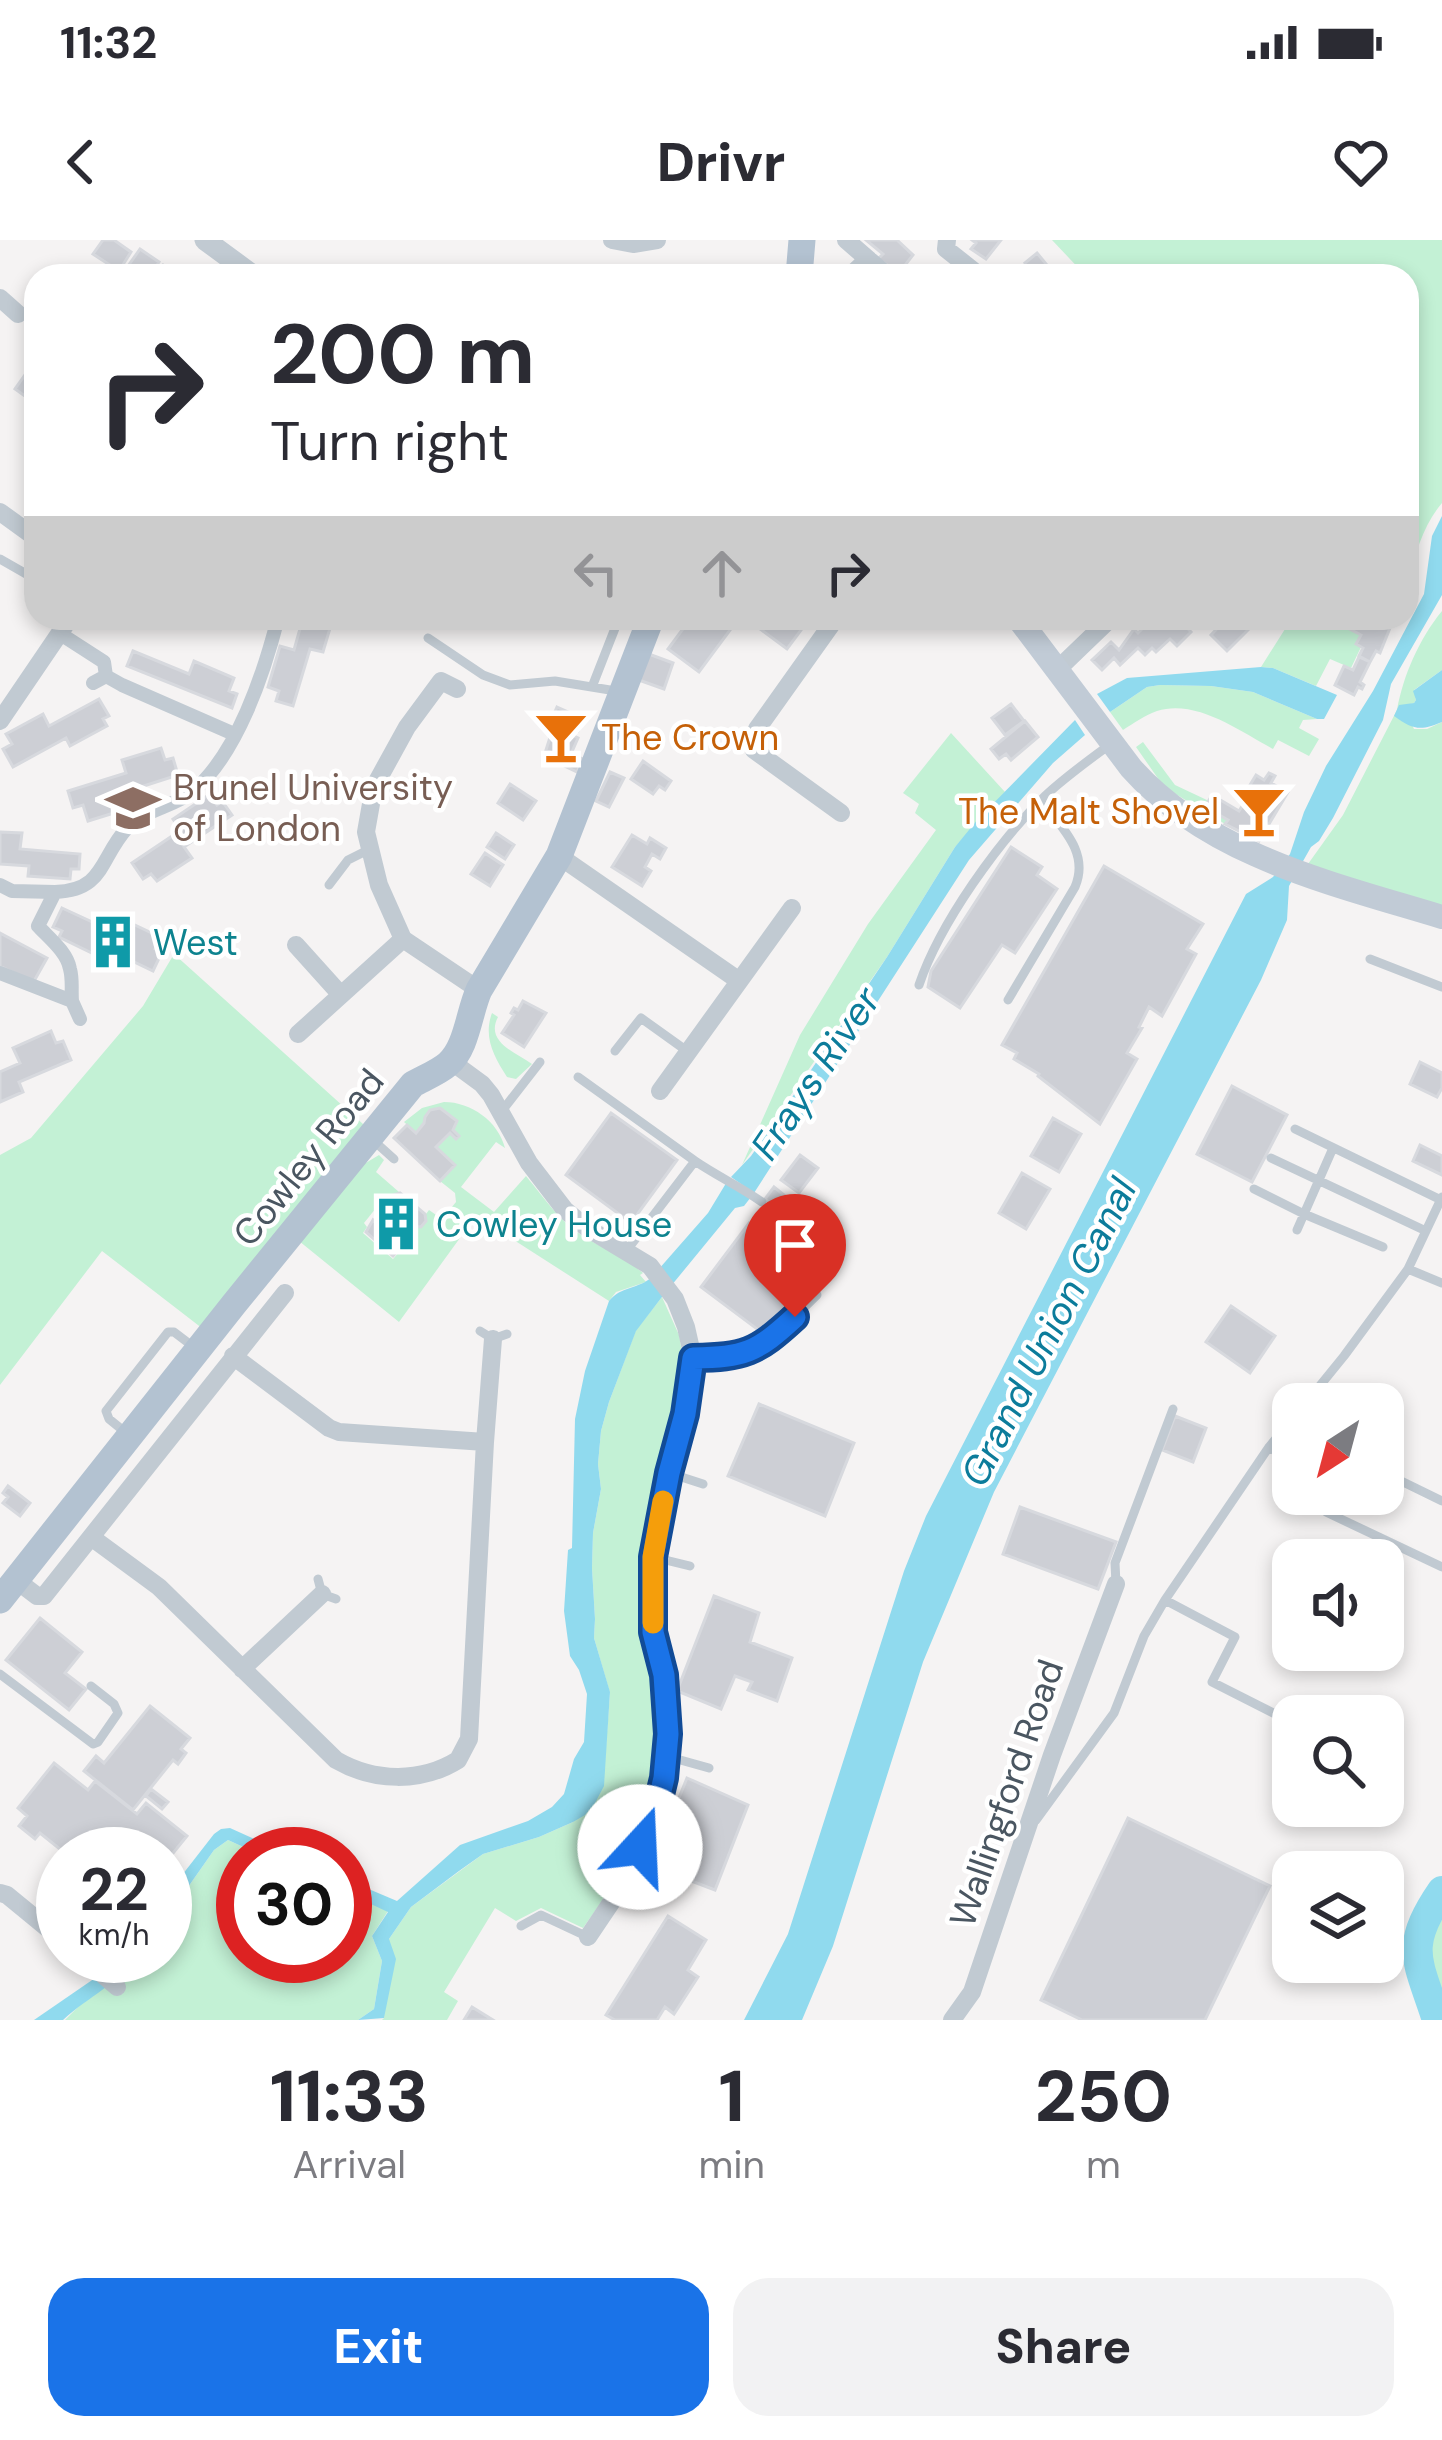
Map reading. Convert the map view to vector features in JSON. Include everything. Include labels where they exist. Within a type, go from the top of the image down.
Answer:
[{"type":"main road","points":[[452,1062],[479,990],[559,856],[573,799],[645,630]]},
{"type":"main road","points":[[1027,630],[1151,790],[1172,808],[1268,860],[1442,917]]},
{"type":"main road","name":"Cowley Road","points":[[8,1590],[413,1084],[452,1062]]},
{"type":"street","points":[[205,240],[235,264]]},
{"type":"street","points":[[612,240],[633,244],[657,240]]},
{"type":"street","points":[[845,240],[874,264]]},
{"type":"street","points":[[947,240],[946,249],[965,264]]},
{"type":"street","points":[[863,264],[868,259]]},
{"type":"street","points":[[0,298],[18,314]]},
{"type":"street","points":[[0,721],[61,630]]},
{"type":"street","points":[[68,630],[104,662],[100,679],[234,734]]},
{"type":"street","points":[[271,630],[274,634]]},
{"type":"street","points":[[0,885],[12,891],[77,891],[100,872],[129,826],[190,795],[217,766],[234,734],[262,676],[275,630]]},
{"type":"street","points":[[827,630],[753,739],[754,750],[841,813]]},
{"type":"street","points":[[1058,669],[1099,630]]},
{"type":"street","points":[[457,688],[441,681],[406,727],[374,787],[366,832],[379,885],[403,939],[479,990]]},
{"type":"street","points":[[559,856],[739,980]]},
{"type":"street","points":[[55,892],[38,926],[68,960],[80,1019]]},
{"type":"street","points":[[660,1091],[792,908]]},
{"type":"street","points":[[298,1034],[403,939]]},
{"type":"street","points":[[296,945],[341,995]]},
{"type":"street","points":[[0,973],[73,1001]]},
{"type":"street","points":[[452,1062],[482,1084],[502,1111],[515,1154],[565,1210],[650,1266],[673,1295],[693,1358],[653,1557],[653,1632],[668,1705],[657,1807],[625,1882],[588,1937]]},
{"type":"street","name":"Cowley Road","points":[[8,1590],[44,1596],[285,1293]]},
{"type":"street","points":[[234,1304],[260,1323]]},
{"type":"street","points":[[91,1537],[159,1587],[322,1749],[352,1769],[402,1777],[458,1760],[469,1739],[493,1334]]},
{"type":"street","points":[[233,1356],[339,1432],[485,1442]]},
{"type":"street","name":"Wallingford Road","points":[[952,2020],[973,1992],[1052,1755],[1116,1584]]},
{"type":"street","points":[[242,1669],[325,1590]]},
{"type":"street","points":[[0,1893],[36,1919]]},
{"type":"street","points":[[113,1983],[117,1987]]},
{"type":"lane","points":[[592,687],[614,630]]},
{"type":"lane","points":[[428,638],[483,675],[510,685],[555,681],[621,692]]},
{"type":"lane","points":[[919,985],[930,953],[963,899],[1041,800],[1108,737]]},
{"type":"lane","points":[[1009,1000],[1075,887],[1081,868],[1075,847],[1041,800]]},
{"type":"lane","points":[[329,885],[348,860],[370,849]]},
{"type":"lane","points":[[1370,959],[1442,987]]},
{"type":"lane","points":[[615,1051],[641,1018],[687,1051]]},
{"type":"lane","points":[[502,1111],[540,1062]]},
{"type":"lane","points":[[578,1077],[762,1202]]},
{"type":"lane","points":[[1294,1129],[1442,1199],[1408,1269],[1322,1383]]},
{"type":"lane","points":[[370,1137],[394,1159]]},
{"type":"lane","points":[[1297,1230],[1334,1148]]},
{"type":"lane","points":[[1271,1157],[1426,1231]]},
{"type":"lane","points":[[628,1250],[694,1160]]},
{"type":"lane","points":[[1254,1189],[1383,1247]]},
{"type":"lane","points":[[1408,1269],[1442,1283]]},
{"type":"lane","points":[[693,1358],[747,1354],[776,1335],[817,1294]]},
{"type":"lane","points":[[1116,1584],[1115,1563],[1173,1408]]},
{"type":"lane","points":[[1026,1834],[1114,1713],[1144,1636],[1165,1600],[1272,1443]]},
{"type":"lane","points":[[669,1473],[703,1484]]},
{"type":"lane","points":[[1404,1484],[1442,1501]]},
{"type":"lane","points":[[1332,1515],[1442,1567]]},
{"type":"lane","points":[[653,1557],[690,1566]]},
{"type":"lane","points":[[1165,1600],[1235,1637],[1212,1682],[1272,1713]]},
{"type":"lane","points":[[0,1674],[93,1744],[118,1713],[91,1685]]},
{"type":"lane","points":[[666,1756],[709,1768]]},
{"type":"lane","points":[[521,1926],[541,1915],[588,1937]]},
{"type":"green space","points":[[1052,240],[1442,240],[1442,503],[1419,547],[1419,264],[1075,264]]},
{"type":"green space","points":[[1442,611],[1442,670],[1414,690],[1414,703],[1403,706],[1414,729],[1442,722],[1442,909],[1308,864],[1343,815],[1397,710],[1413,658]]},
{"type":"green space","points":[[1284,630],[1352,630],[1361,635],[1351,668],[1330,659],[1316,686],[1261,667]]},
{"type":"green space","points":[[1147,687],[1253,692],[1317,719],[1303,720],[1299,728],[1319,739],[1309,756],[1278,740],[1273,749],[1217,719],[1172,708],[1123,730],[1110,712]]},
{"type":"green space","points":[[951,733],[1005,792],[955,847],[887,957],[742,1165],[800,1035],[868,924],[936,830],[915,813],[919,804],[903,793]]},
{"type":"green space","points":[[1143,742],[1175,785],[1209,801],[1206,807],[1228,820],[1225,824],[1164,787],[1136,747]]},
{"type":"green space","points":[[174,954],[373,1133],[207,1332],[102,1251],[0,1385],[0,1155],[31,1138],[143,1006]]},
{"type":"green space","points":[[492,1013],[498,1017],[495,1033],[499,1040],[532,1064],[516,1079],[507,1077],[491,1046]]},
{"type":"green space","points":[[444,1102],[464,1105],[482,1115],[505,1148],[496,1142],[461,1187],[494,1212],[526,1176],[569,1225],[636,1267],[646,1282],[616,1292],[609,1301],[481,1219],[473,1220],[399,1322],[299,1241],[359,1167],[379,1155],[384,1160],[376,1172],[399,1192],[372,1213],[363,1233],[393,1259],[407,1243],[403,1238],[413,1227],[421,1227],[429,1210],[442,1219],[456,1202],[455,1193],[440,1181],[455,1165],[436,1147],[450,1133],[456,1139],[457,1121],[440,1108],[429,1112],[416,1133],[404,1122],[422,1108]]},
{"type":"green space","points":[[662,1297],[679,1335],[683,1358],[642,1583],[660,1714],[657,1775],[647,1813],[614,1884],[583,1928],[541,1908],[516,1921],[495,1908],[444,1992],[458,2001],[447,2020],[382,2020],[389,1939],[411,1907],[483,1854],[573,1822],[603,1786],[610,1693],[594,1638],[592,1568],[601,1489],[601,1431],[636,1330]]},
{"type":"green space","points":[[214,1850],[216,1983],[372,1983],[372,1936],[382,1961],[374,2009],[358,2020],[65,2020],[111,1983],[192,1983],[192,1881]]},
{"type":"green space","points":[[372,1904],[388,1911],[372,1936]]},
{"type":"green space","points":[[1442,1919],[1442,2003],[1424,1954]]},
{"type":"water","name":"Grand Union Canal","points":[[1442,516],[1442,595],[1391,684],[1383,720],[1333,818],[1289,886],[1287,920],[1261,980],[994,1492],[923,1662],[833,1946],[802,2020],[744,2020],[788,1934],[904,1571],[926,1516],[1246,894],[1273,877],[1290,854],[1326,766],[1405,630],[1419,630],[1419,604],[1432,536]]},
{"type":"water","points":[[1261,667],[1337,695],[1324,719],[1253,692],[1211,686],[1147,687],[1110,712],[1097,694],[1127,678]]},
{"type":"water","points":[[1442,670],[1442,722],[1417,728],[1394,716],[1399,705],[1414,703],[1413,691]]},
{"type":"water","name":"Frays River","points":[[1075,720],[1085,735],[1053,763],[969,860],[754,1193],[731,1177],[809,1073],[955,847]]},
{"type":"water","points":[[728,1180],[751,1197],[735,1208],[671,1286],[658,1270],[708,1213]]},
{"type":"water","points":[[652,1277],[665,1293],[636,1331],[609,1402],[598,1464],[601,1489],[592,1568],[594,1638],[610,1692],[604,1786],[585,1815],[539,1837],[483,1854],[411,1907],[389,1939],[396,1959],[384,2018],[358,2020],[374,2009],[382,1961],[372,1936],[388,1912],[372,1905],[372,1890],[397,1901],[460,1845],[528,1821],[552,1807],[564,1794],[584,1742],[587,1694],[570,1656],[564,1611],[568,1550],[572,1548],[575,1419],[585,1371],[609,1301]]},
{"type":"water","points":[[214,1834],[216,1849],[192,1881],[192,1862]]},
{"type":"water","points":[[88,1983],[110,1983],[63,2020],[34,2020]]},
{"type":"building","points":[[103,240],[114,240],[131,252],[123,264],[108,264],[93,254]]},
{"type":"building","points":[[866,240],[897,240],[913,255],[906,264],[886,264],[878,259],[883,254]]},
{"type":"building","points":[[972,240],[1001,240],[986,259],[971,249],[976,243]]},
{"type":"building","points":[[140,249],[159,262],[158,264],[129,264]]},
{"type":"building","points":[[1037,253],[1046,264],[1026,264]]},
{"type":"building","points":[[300,630],[329,630],[323,652],[310,649],[293,706],[276,701],[279,691],[268,687],[280,646],[294,650]]},
{"type":"building","points":[[682,630],[730,630],[699,672],[668,649]]},
{"type":"building","points":[[761,630],[801,630],[787,649]]},
{"type":"building","points":[[1133,630],[1191,632],[1177,646],[1170,639],[1145,655],[1138,648],[1120,665],[1114,658],[1102,670],[1092,660],[1111,642],[1119,650]]},
{"type":"building","points":[[1216,630],[1248,630],[1227,651],[1211,635]]},
{"type":"building","points":[[1352,630],[1389,630],[1380,653],[1376,651],[1370,662],[1359,656],[1363,648],[1356,644],[1361,635]]},
{"type":"building","points":[[133,651],[189,674],[194,661],[234,678],[229,691],[237,694],[232,708],[127,666]]},
{"type":"building","points":[[646,653],[673,663],[664,689],[636,679]]},
{"type":"building","points":[[1359,657],[1370,662],[1360,682],[1364,685],[1354,695],[1335,685],[1344,666],[1353,670]]},
{"type":"building","points":[[99,699],[109,716],[103,719],[107,726],[70,746],[66,738],[13,767],[3,749],[12,744],[6,734],[43,714],[49,726]]},
{"type":"building","points":[[1011,704],[1024,721],[1005,735],[992,718]]},
{"type":"building","points":[[557,707],[584,719],[578,731],[573,729],[570,734],[578,738],[571,754],[583,759],[577,772],[554,761],[557,755],[546,750]]},
{"type":"building","points":[[1025,721],[1038,737],[1011,760],[1006,754],[999,759],[991,749]]},
{"type":"building","points":[[161,748],[165,760],[173,758],[178,775],[125,792],[130,808],[88,821],[83,805],[73,808],[68,791],[126,773],[122,760]]},
{"type":"building","points":[[643,761],[671,781],[665,790],[659,786],[653,794],[631,779]]},
{"type":"building","points":[[610,772],[624,778],[609,807],[596,801]]},
{"type":"building","points":[[1269,773],[1275,776],[1271,783],[1288,792],[1259,841],[1225,824],[1228,820],[1205,807],[1212,795],[1239,811],[1256,775],[1264,780]]},
{"type":"building","points":[[510,784],[536,801],[523,820],[498,803]]},
{"type":"building","points":[[210,794],[232,815],[184,847],[192,858],[157,881],[151,874],[143,879],[132,863],[181,830],[173,819]]},
{"type":"building","points":[[0,832],[22,833],[20,849],[80,854],[79,869],[71,869],[70,879],[28,876],[29,866],[0,864]]},
{"type":"building","points":[[496,833],[514,845],[505,859],[487,847]]},
{"type":"building","points":[[632,835],[647,844],[650,838],[666,848],[660,859],[652,854],[645,867],[651,871],[642,886],[612,867]]},
{"type":"building","points":[[1011,847],[1042,867],[1037,875],[1057,889],[1015,953],[1002,945],[960,1008],[928,987],[931,971]]},
{"type":"building","points":[[485,853],[503,865],[490,886],[471,874]]},
{"type":"building","points":[[1104,866],[1203,924],[1187,949],[1196,954],[1162,1016],[1149,1007],[1127,1053],[1137,1059],[1100,1124],[1002,1045]]},
{"type":"building","name":"West","points":[[62,908],[114,932],[120,918],[160,937],[155,949],[162,952],[153,971],[103,947],[98,956],[59,937],[62,931],[53,927]]},
{"type":"building","points":[[0,933],[47,958],[33,983],[0,966]]},
{"type":"building","points":[[523,1001],[546,1013],[524,1047],[502,1033],[514,1008],[518,1010]]},
{"type":"building","points":[[51,1031],[56,1043],[63,1041],[71,1060],[19,1082],[23,1092],[0,1102],[0,1072],[20,1063],[13,1048]]},
{"type":"building","points":[[1420,1062],[1442,1073],[1437,1097],[1410,1084]]},
{"type":"building","points":[[1232,1086],[1287,1115],[1252,1182],[1197,1154]]},
{"type":"building","points":[[440,1108],[457,1121],[453,1130],[459,1136],[456,1139],[450,1133],[436,1147],[455,1165],[440,1181],[394,1138],[407,1125],[416,1133],[430,1110]]},
{"type":"building","points":[[611,1113],[677,1160],[631,1223],[566,1175]]},
{"type":"building","points":[[1053,1118],[1081,1134],[1059,1172],[1031,1156]]},
{"type":"building","points":[[1420,1145],[1442,1156],[1442,1175],[1413,1161]]},
{"type":"building","points":[[800,1155],[818,1168],[799,1193],[781,1180]]},
{"type":"building","points":[[1022,1173],[1050,1189],[1026,1229],[999,1213]]},
{"type":"building","points":[[774,1187],[789,1199],[780,1211],[765,1199]]},
{"type":"building","name":"Cowley House","points":[[400,1193],[425,1214],[426,1221],[421,1227],[413,1226],[393,1256],[366,1232],[388,1208],[390,1196]]},
{"type":"building","points":[[749,1223],[813,1271],[765,1335],[701,1287]]},
{"type":"building","points":[[1231,1306],[1275,1336],[1250,1373],[1206,1342]]},
{"type":"building","points":[[759,1404],[854,1443],[825,1516],[728,1476]]},
{"type":"building","points":[[1175,1416],[1206,1428],[1193,1462],[1162,1450]]},
{"type":"building","points":[[8,1486],[30,1503],[20,1516],[3,1503]]},
{"type":"building","points":[[1020,1507],[1116,1542],[1098,1589],[1003,1554]]},
{"type":"building","points":[[714,1596],[759,1613],[750,1642],[792,1658],[777,1701],[748,1690],[752,1682],[735,1676],[721,1709],[677,1691]]},
{"type":"building","points":[[40,1618],[82,1652],[65,1673],[86,1689],[69,1710],[6,1660]]},
{"type":"building","points":[[150,1706],[190,1738],[178,1764],[173,1760],[133,1810],[84,1771],[96,1756],[104,1763]]},
{"type":"building","points":[[54,1763],[88,1790],[95,1781],[137,1814],[146,1803],[176,1827],[36,1827],[35,1839],[19,1826],[27,1816],[18,1808]]},
{"type":"building","points":[[687,1778],[748,1805],[715,1890],[673,1874],[689,1829],[670,1820]]},
{"type":"building","points":[[151,1789],[168,1802],[162,1809],[146,1796]]},
{"type":"building","points":[[1128,1818],[1270,1886],[1205,2020],[1082,2020],[1041,2000]]},
{"type":"building","points":[[668,1916],[706,1940],[688,1970],[698,1977],[674,2014],[665,2007],[657,2020],[615,2020],[606,2015]]},
{"type":"building","points":[[472,2007],[493,2020],[464,2020]]},
{"type":"waterway","points":[[1437,2020],[1420,1968],[1418,1941],[1442,1891]]},
{"type":"slow traffic","points":[[653,1623],[653,1557],[663,1501]]},
{"type":"place","name":"The Crown","points":[[561,737]]},
{"type":"place","name":"Brunel University of London","points":[[133,808]]},
{"type":"place","name":"The Malt Shovel","points":[[1259,811]]},
{"type":"place","name":"West","points":[[113,942]]},
{"type":"place","name":"Cowley House","points":[[396,1224]]},
{"type":"route","points":[[640,1847],[657,1807],[668,1734],[664,1675],[653,1632],[653,1557],[693,1358],[747,1354],[795,1317]]}]
